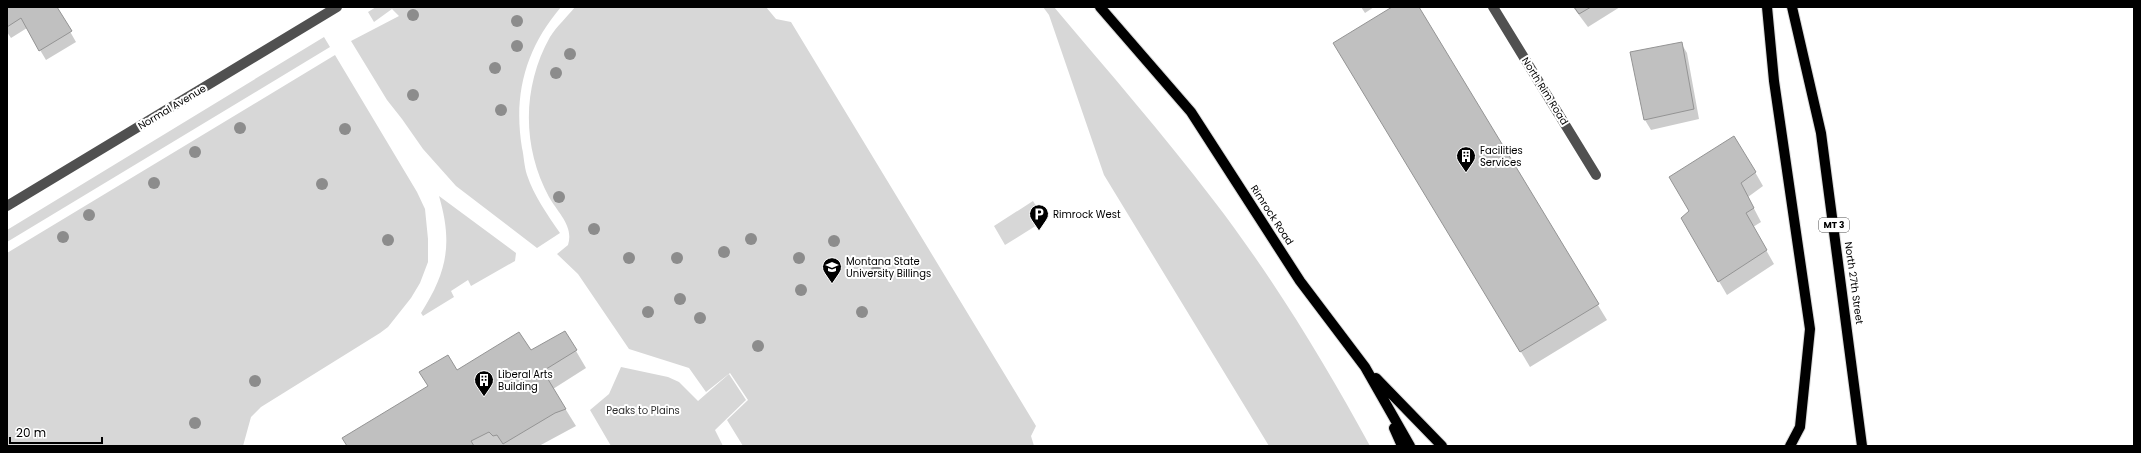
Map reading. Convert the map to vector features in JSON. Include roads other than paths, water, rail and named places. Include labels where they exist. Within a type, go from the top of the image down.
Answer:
[{"type":"main road","name":"Rimrock Road","points":[[1100,7],[1191,112],[1300,280],[1365,367],[1410,446]]},
{"type":"main road","points":[[1767,7],[1774,81],[1810,329],[1800,427],[1790,446]]},
{"type":"main road","name":"North 27th Street","points":[[1792,7],[1821,133],[1862,446]]},
{"type":"main road","points":[[1365,367],[1402,446]]},
{"type":"main road","points":[[1365,367],[1442,446]]},
{"type":"street","name":"Normal Avenue","points":[[7,206],[337,7]]},
{"type":"street","name":"North Rim Road","points":[[1493,7],[1596,175]]},
{"type":"place","name":"Facilities Services","points":[[1466,173]]},
{"type":"place","name":"Rimrock West","points":[[1039,231]]},
{"type":"place","name":"Montana State University Billings","points":[[832,284]]},
{"type":"place","name":"Liberal Arts Building","points":[[484,397]]},
{"type":"park label","name":"Peaks to Plains","points":[[643,410]]}]
